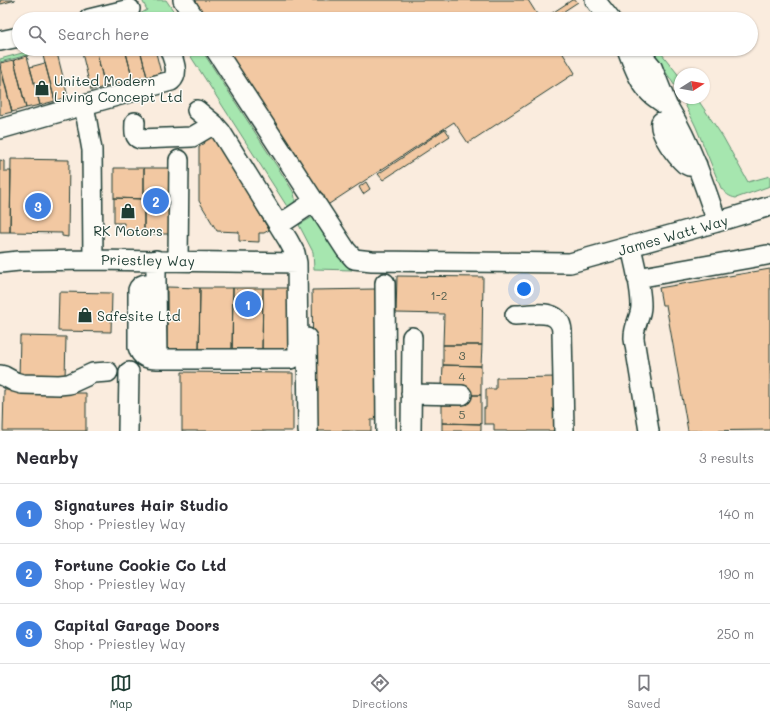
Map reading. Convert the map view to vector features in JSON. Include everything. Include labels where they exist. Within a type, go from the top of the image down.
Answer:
[{"type":"street","points":[[183,0],[191,12]]},
{"type":"street","points":[[596,0],[605,12]]},
{"type":"street","points":[[117,12],[130,9]]},
{"type":"street","points":[[0,41],[12,38]]},
{"type":"street","points":[[0,129],[171,81],[175,77],[176,72],[172,56]]},
{"type":"street","points":[[220,56],[315,201],[279,225]]},
{"type":"street","points":[[630,56],[636,72],[647,89],[665,104],[672,115]]},
{"type":"street","points":[[643,56],[652,67],[672,115]]},
{"type":"street","points":[[84,105],[92,150],[93,260]]},
{"type":"street","points":[[156,260],[156,284],[143,284],[139,288],[138,345],[140,352],[145,358],[294,358],[297,355],[297,263],[291,245],[224,136],[214,124],[197,110]]},
{"type":"street","points":[[672,115],[661,122],[660,126],[662,133],[685,164],[689,166],[697,165],[717,222]]},
{"type":"street","points":[[135,122],[135,135],[140,139],[188,138],[214,124]]},
{"type":"street","points":[[178,261],[179,160]]},
{"type":"street","name":"James Watt Way","points":[[315,201],[346,250],[356,260],[372,261],[576,262],[770,206]]},
{"type":"street","points":[[631,247],[641,307],[634,330],[634,339],[649,431]]},
{"type":"street","points":[[637,278],[767,255]]},
{"type":"street","name":"Priestley Way","points":[[0,263],[8,261],[93,260],[297,263]]},
{"type":"street","points":[[385,283],[386,431]]},
{"type":"street","points":[[307,289],[308,431]]},
{"type":"street","points":[[515,315],[551,315],[557,318],[560,322],[562,331],[564,431]]},
{"type":"street","points":[[411,431],[412,337]]},
{"type":"street","points":[[0,375],[22,384],[59,385],[73,382],[93,373],[108,372]]},
{"type":"street","points":[[128,431],[129,372]]},
{"type":"street","points":[[411,394],[462,395]]},
{"type":"green space","points":[[142,0],[166,0],[174,12],[143,12],[147,10]]},
{"type":"green space","points":[[12,56],[24,56],[0,62],[0,59]]},
{"type":"green space","points":[[190,56],[206,56],[291,188],[295,200],[290,211]]},
{"type":"green space","points":[[656,56],[664,56],[674,69],[674,85]]},
{"type":"green space","points":[[685,104],[701,104],[723,137],[748,182],[770,176],[770,186],[736,198],[729,196],[721,188]]},
{"type":"green space","points":[[316,215],[352,270],[314,269],[313,252],[299,225]]},
{"type":"building","points":[[0,0],[15,0],[1,4]]},
{"type":"building","points":[[192,0],[528,0],[536,12],[200,12]]},
{"type":"building","points":[[572,0],[576,0],[578,2],[563,12],[554,12]]},
{"type":"building","points":[[27,56],[40,105],[26,108],[14,60]]},
{"type":"building","points":[[43,56],[58,56],[68,97],[55,101]]},
{"type":"building","points":[[83,56],[98,56],[105,87],[91,90]]},
{"type":"building","points":[[98,56],[127,56],[133,80],[105,87]]},
{"type":"building","points":[[127,56],[142,56],[147,77],[133,80]]},
{"type":"building","points":[[142,56],[157,56],[161,73],[147,77]]},
{"type":"building","points":[[229,56],[564,56],[575,73],[468,143],[454,122],[326,206]]},
{"type":"building","points":[[14,60],[26,108],[12,112],[0,63]]},
{"type":"building","points":[[45,63],[55,101],[40,105],[30,67]]},
{"type":"building","points":[[0,66],[12,112],[0,115]]},
{"type":"building","points":[[445,129],[450,136],[383,180],[378,174]]},
{"type":"building","points":[[212,132],[269,230],[264,233],[259,233],[259,242],[239,241],[239,232],[217,231],[199,201],[199,147],[205,143],[202,137]]},
{"type":"building","points":[[11,159],[69,160],[68,237],[62,236],[62,233],[10,232]]},
{"type":"building","points":[[0,160],[4,161],[4,171],[11,171],[10,232],[0,232]]},
{"type":"building","points":[[114,168],[144,168],[144,199],[114,198]]},
{"type":"building","points":[[144,168],[175,168],[175,234],[144,234]]},
{"type":"building","points":[[366,182],[370,189],[363,194],[359,187]]},
{"type":"building","points":[[114,198],[144,199],[144,234],[124,234],[124,223],[114,223]]},
{"type":"building","points":[[770,269],[770,430],[688,431],[666,305],[662,305],[659,288]]},
{"type":"building","points":[[397,276],[483,277],[482,345],[443,345],[444,314],[396,313]]},
{"type":"building","points":[[167,287],[200,288],[199,353],[167,353]]},
{"type":"building","points":[[200,288],[233,288],[232,353],[199,353]]},
{"type":"building","points":[[233,288],[263,288],[262,353],[232,353]]},
{"type":"building","points":[[263,288],[293,288],[293,354],[262,353]]},
{"type":"building","points":[[376,289],[379,420],[371,420],[371,431],[314,431],[312,290]]},
{"type":"building","name":"Safesite Ltd","points":[[59,292],[112,293],[111,332],[58,331]]},
{"type":"building","points":[[20,336],[66,337],[65,379],[19,378]]},
{"type":"building","points":[[443,345],[482,345],[481,366],[443,365]]},
{"type":"building","points":[[443,365],[481,366],[481,395],[462,395],[442,386]]},
{"type":"building","points":[[182,372],[293,373],[293,431],[182,431]]},
{"type":"building","points":[[558,377],[559,431],[494,431],[494,424],[484,424],[486,389],[496,389],[496,378]]},
{"type":"building","points":[[4,390],[20,390],[20,393],[86,393],[86,431],[3,431]]},
{"type":"building","points":[[462,395],[481,395],[481,424],[442,423],[442,405],[462,405]]},
{"type":"building","points":[[442,423],[481,424],[481,431],[442,431]]},
{"type":"place","name":"United Modern Living Concept Ltd","points":[[42,88]]},
{"type":"place","name":"Fortune Cookie Co Ltd","points":[[156,201]]},
{"type":"place","name":"Capital Garage Doors","points":[[38,206]]},
{"type":"place","name":"RK Motors","points":[[128,211]]},
{"type":"place","name":"Signatures Hair Studio","points":[[248,304]]},
{"type":"place","name":"Safesite Ltd","points":[[85,315]]}]
